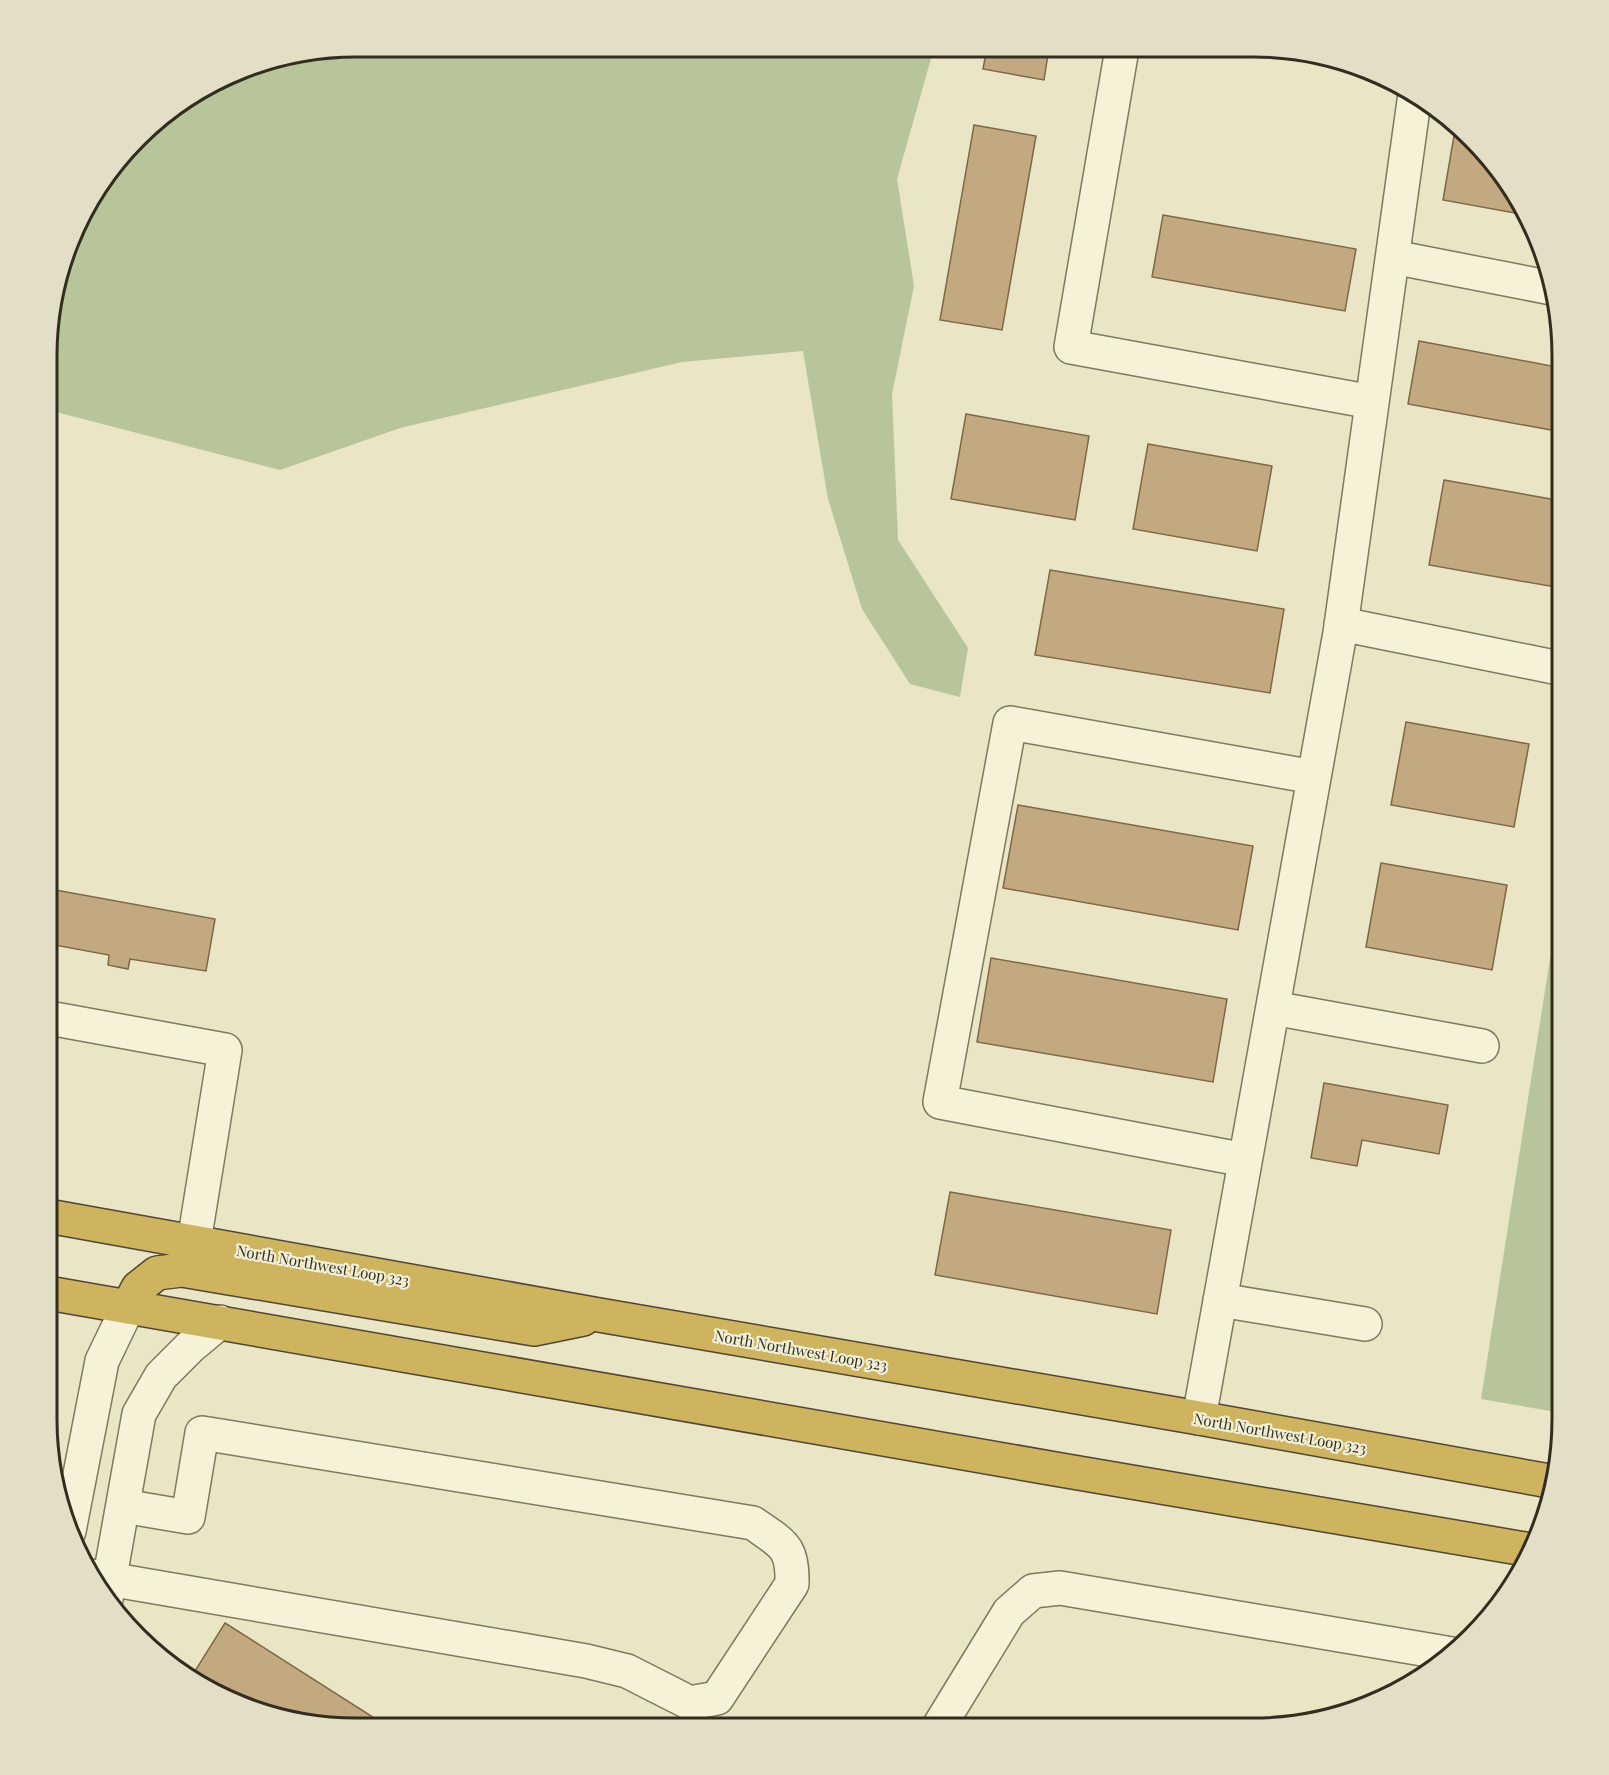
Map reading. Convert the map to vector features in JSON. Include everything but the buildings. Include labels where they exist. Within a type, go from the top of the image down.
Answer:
[{"type":"highway","name":"North Northwest Loop 323","points":[[57,1218],[1545,1480]]},
{"type":"highway","points":[[128,1307],[138,1288],[157,1273],[182,1270],[534,1329],[599,1315]]},
{"type":"highway","points":[[57,1295],[1522,1548]]},
{"type":"lane","points":[[1121,57],[1071,347],[1372,402]]},
{"type":"lane","points":[[1199,1418],[1341,624],[1415,104]]},
{"type":"lane","points":[[1393,257],[1544,286]]},
{"type":"lane","points":[[1341,624],[1552,667]]},
{"type":"lane","points":[[1245,1160],[940,1102],[1010,723],[1314,777]]},
{"type":"lane","points":[[1273,1008],[1482,1047]]},
{"type":"lane","points":[[57,1019],[225,1050],[194,1242]]},
{"type":"lane","points":[[1220,1300],[1365,1324]]},
{"type":"lane","points":[[72,1513],[102,1360],[128,1307]]},
{"type":"lane","points":[[104,1580],[123,1506],[138,1414],[161,1376],[190,1347],[220,1322]]},
{"type":"lane","points":[[108,1586],[586,1661],[627,1671],[690,1703],[717,1698],[792,1584],[792,1562],[784,1545],[753,1523],[202,1433],[188,1517],[123,1506]]},
{"type":"lane","points":[[944,1718],[1009,1612],[1033,1591],[1060,1588],[1440,1652]]},
{"type":"green space","points":[[931,57],[897,179],[914,286],[892,394],[898,540],[968,648],[960,697],[910,684],[862,609],[828,499],[803,351],[682,362],[400,428],[280,470],[57,412],[60,317],[67,279],[80,242],[97,206],[131,159],[159,131],[190,107],[224,88],[260,73],[298,63],[336,58]]},
{"type":"green space","points":[[1552,946],[1552,1411],[1481,1399]]}]
